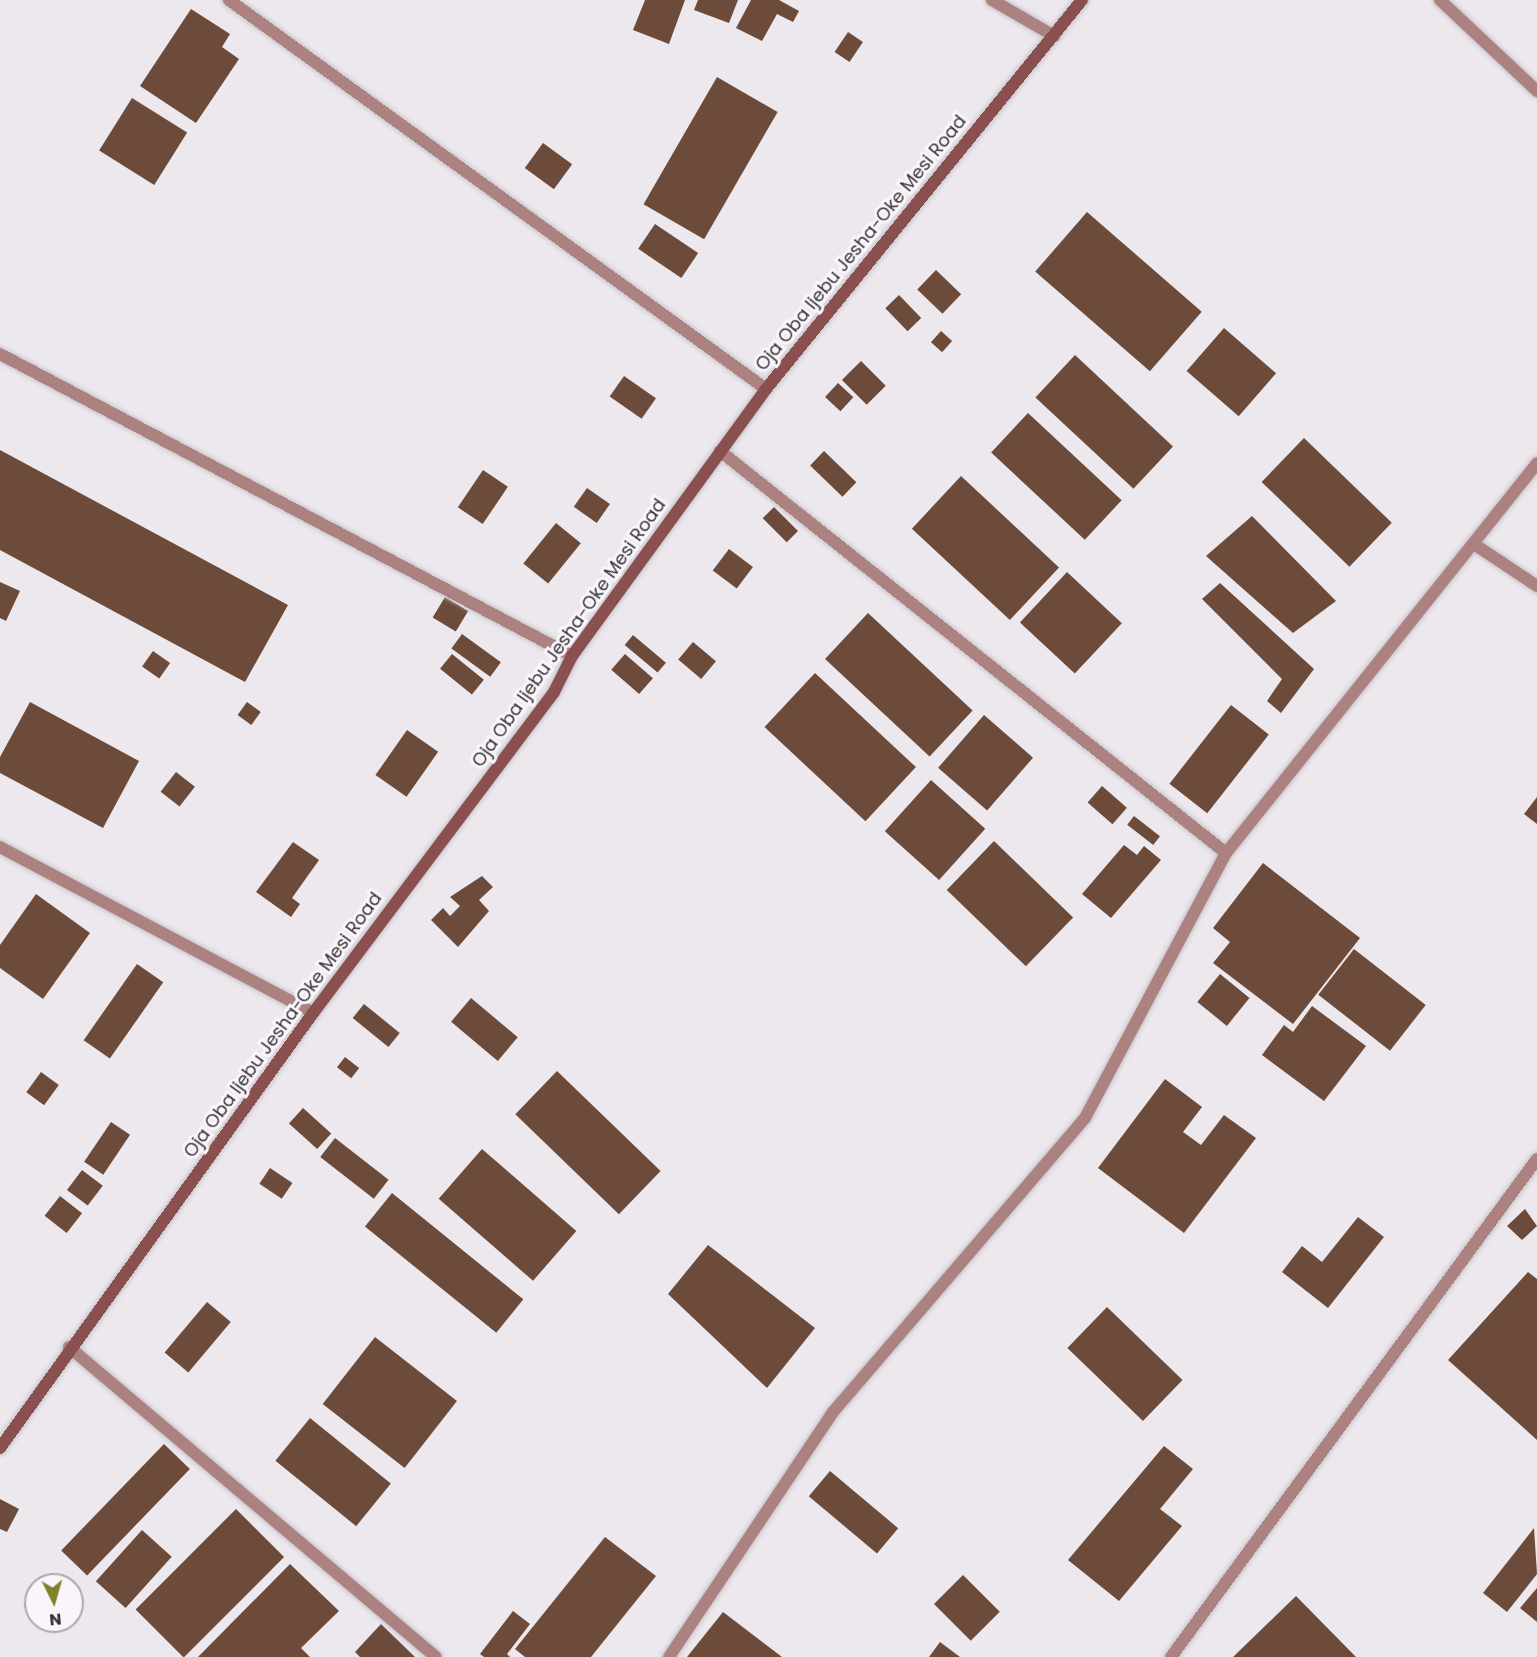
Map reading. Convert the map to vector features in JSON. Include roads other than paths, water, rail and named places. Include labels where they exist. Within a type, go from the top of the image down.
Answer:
[{"type":"main road","name":"Oja Oba Ijebu Jesha-Oke Mesi Road","points":[[0,1448],[69,1347],[313,1013],[554,692],[572,656],[766,388],[1082,0]]},
{"type":"street","points":[[229,0],[766,388]]},
{"type":"street","points":[[992,0],[1054,36]]},
{"type":"street","points":[[1440,0],[1537,91]]},
{"type":"street","points":[[0,354],[572,656]]},
{"type":"street","points":[[720,452],[1227,853]]},
{"type":"street","points":[[669,1657],[833,1412],[1084,1118],[1227,853],[1537,463]]},
{"type":"street","points":[[1474,544],[1537,586]]},
{"type":"street","points":[[0,847],[313,1013]]},
{"type":"street","points":[[1171,1657],[1537,1159]]},
{"type":"street","points":[[69,1347],[436,1657]]}]
